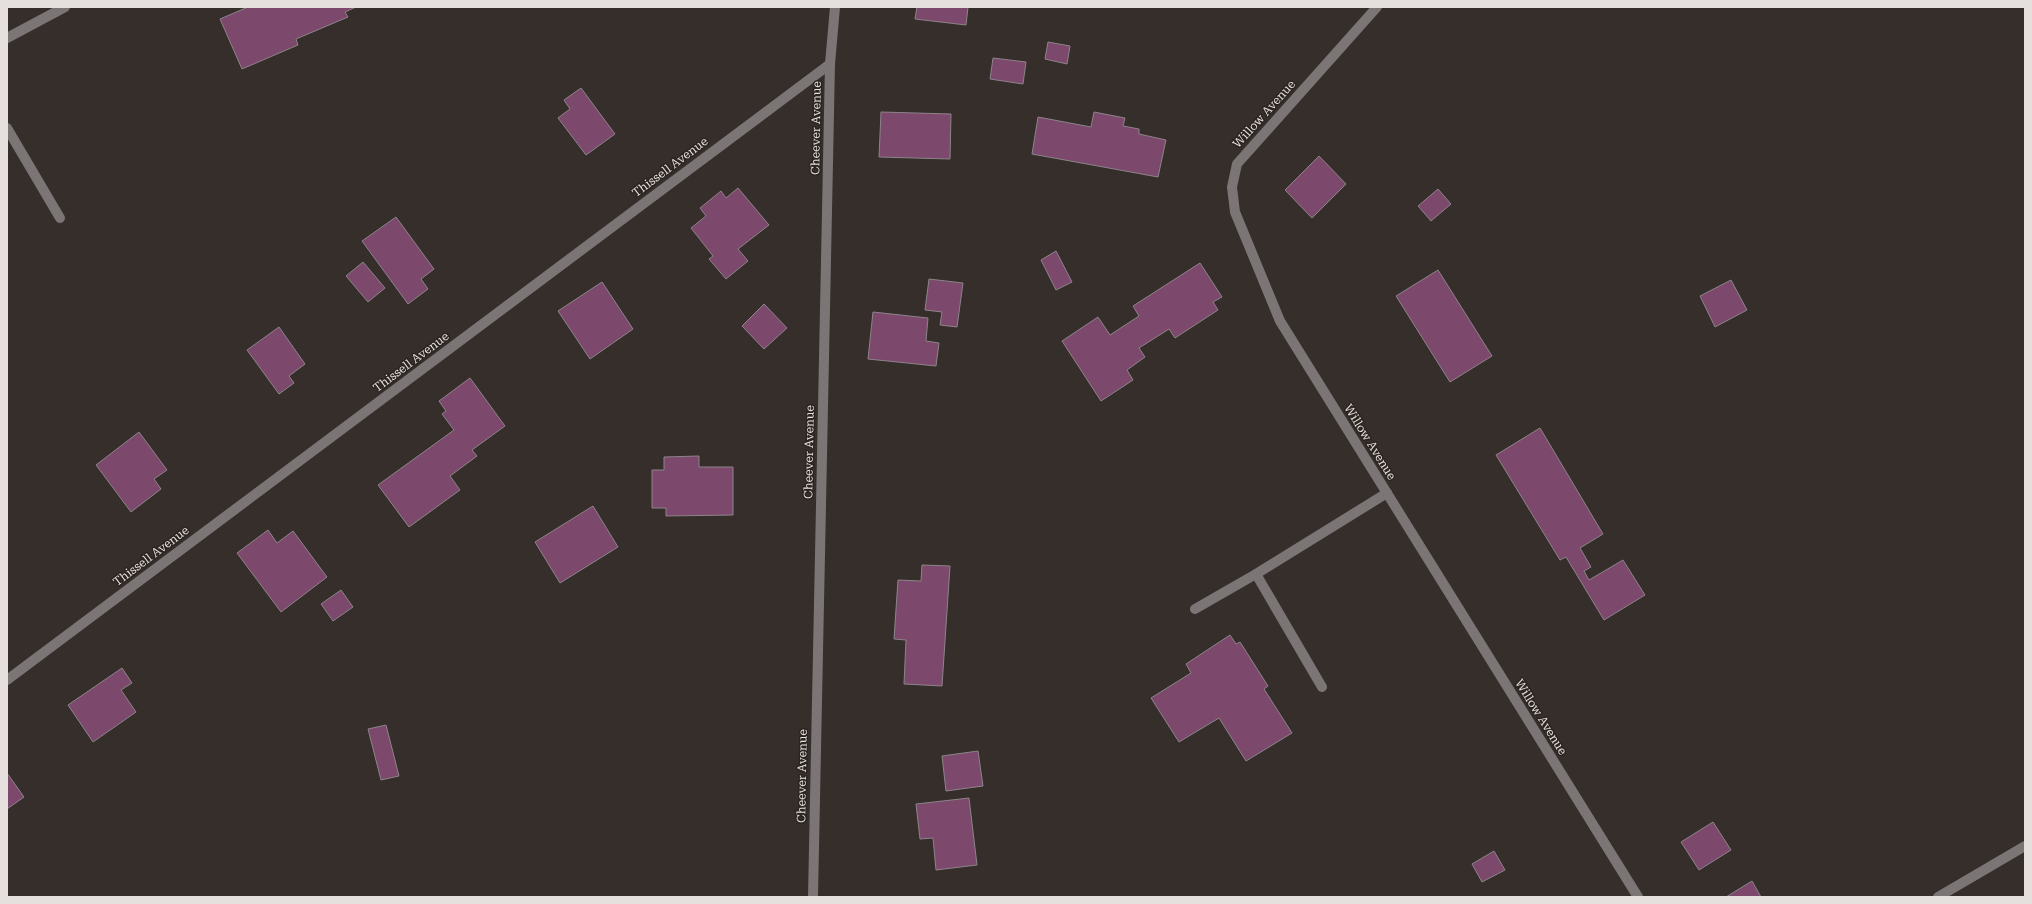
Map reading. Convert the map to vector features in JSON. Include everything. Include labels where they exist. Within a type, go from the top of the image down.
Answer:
[{"type":"street","points":[[7,38],[65,7]]},
{"type":"street","name":"Cheever Avenue","points":[[813,897],[830,64],[835,7]]},
{"type":"street","name":"Willow Avenue","points":[[1377,7],[1237,164],[1232,187],[1235,212],[1280,321],[1638,897]]},
{"type":"street","name":"Thissell Avenue","points":[[7,680],[830,64]]},
{"type":"street","points":[[7,128],[60,218]]},
{"type":"street","points":[[1195,609],[1256,574],[1387,493]]},
{"type":"street","points":[[1256,574],[1322,687]]},
{"type":"street","points":[[1938,897],[2025,846]]},
{"type":"building","points":[[248,7],[356,7],[345,12],[348,17],[296,39],[298,45],[242,69],[220,19]]},
{"type":"building","points":[[917,7],[968,7],[966,25],[915,19]]},
{"type":"building","points":[[1048,42],[1070,46],[1067,64],[1045,59]]},
{"type":"building","points":[[993,58],[1026,62],[1023,84],[990,79]]},
{"type":"building","points":[[581,88],[615,134],[586,155],[558,118],[570,109],[564,100]]},
{"type":"building","points":[[881,112],[951,114],[950,159],[879,157]]},
{"type":"building","points":[[1094,112],[1125,118],[1123,126],[1139,129],[1139,134],[1166,140],[1158,177],[1032,154],[1038,117],[1091,127]]},
{"type":"building","points":[[1319,156],[1346,184],[1312,218],[1285,190]]},
{"type":"building","points":[[738,188],[769,225],[738,249],[748,261],[726,279],[709,259],[713,256],[691,228],[706,216],[700,208],[721,191],[726,198]]},
{"type":"building","points":[[1438,189],[1451,204],[1431,221],[1418,206]]},
{"type":"building","points":[[396,217],[434,269],[421,279],[428,289],[408,304],[362,241]]},
{"type":"building","points":[[1056,251],[1072,282],[1056,290],[1041,260]]},
{"type":"building","points":[[363,262],[385,288],[368,302],[346,276]]},
{"type":"building","points":[[1200,263],[1222,297],[1213,302],[1218,310],[1175,338],[1169,329],[1139,348],[1145,357],[1127,370],[1133,380],[1101,401],[1062,341],[1098,317],[1110,335],[1139,316],[1133,306]]},
{"type":"building","points":[[1438,270],[1492,356],[1450,382],[1396,296]]},
{"type":"building","points":[[929,279],[963,283],[957,327],[940,325],[942,312],[925,310]]},
{"type":"building","points":[[1731,280],[1747,310],[1715,327],[1700,296]]},
{"type":"building","points":[[602,282],[633,329],[590,359],[558,311]]},
{"type":"building","points":[[764,304],[787,328],[764,349],[742,326]]},
{"type":"building","points":[[873,312],[928,318],[926,341],[939,343],[936,366],[868,359]]},
{"type":"building","points":[[279,327],[305,364],[289,376],[294,383],[279,394],[247,350]]},
{"type":"building","points":[[470,378],[505,426],[472,450],[477,456],[450,476],[460,490],[409,527],[378,485],[454,430],[442,414],[446,411],[439,401]]},
{"type":"building","points":[[1540,428],[1603,534],[1580,548],[1591,567],[1584,571],[1589,580],[1623,560],[1645,595],[1604,620],[1566,557],[1560,560],[1496,455]]},
{"type":"building","points":[[139,432],[167,470],[154,479],[161,489],[131,512],[96,465]]},
{"type":"building","points":[[699,456],[699,467],[733,467],[733,515],[666,516],[666,508],[652,508],[652,470],[664,470],[664,457]]},
{"type":"building","points":[[593,506],[618,547],[560,583],[535,542]]},
{"type":"building","points":[[268,530],[277,543],[293,531],[327,577],[281,612],[237,553]]},
{"type":"building","points":[[922,565],[950,566],[942,686],[904,684],[906,640],[894,639],[898,580],[921,581]]},
{"type":"building","points":[[341,590],[353,607],[333,621],[321,604]]},
{"type":"building","points":[[1230,635],[1236,644],[1240,642],[1268,686],[1264,689],[1292,733],[1246,761],[1219,718],[1179,742],[1151,698],[1191,673],[1186,664]]},
{"type":"building","points":[[122,668],[132,683],[121,690],[136,712],[93,742],[68,705]]},
{"type":"building","points":[[386,725],[399,776],[381,780],[368,729]]},
{"type":"building","points":[[978,751],[983,786],[946,791],[942,756]]},
{"type":"building","points":[[7,773],[24,797],[7,809]]},
{"type":"building","points":[[969,798],[977,865],[936,870],[933,838],[920,839],[916,804]]},
{"type":"building","points":[[1713,822],[1731,850],[1699,870],[1681,842]]},
{"type":"building","points":[[1494,851],[1505,870],[1482,882],[1472,864]]},
{"type":"building","points":[[1752,881],[1761,897],[1726,897]]}]
